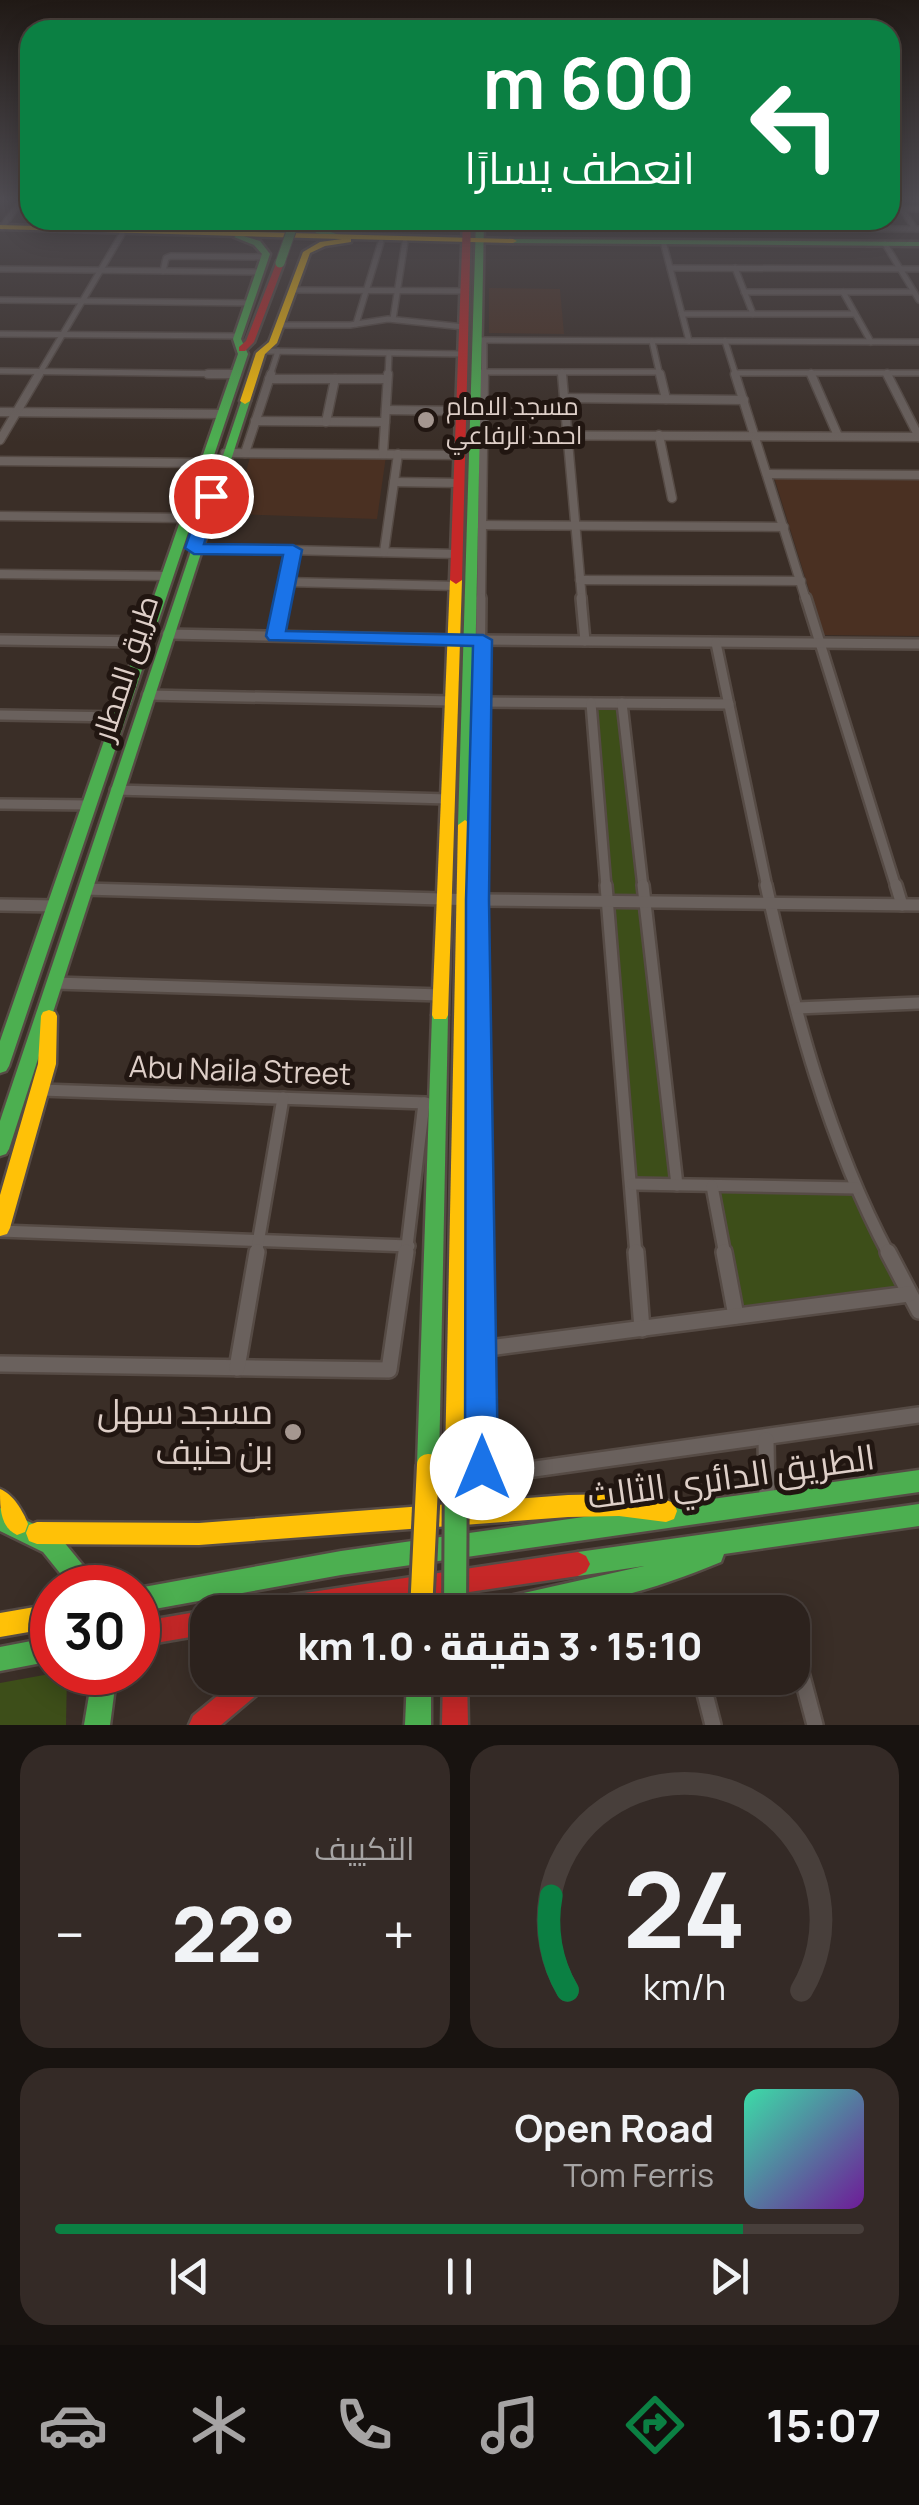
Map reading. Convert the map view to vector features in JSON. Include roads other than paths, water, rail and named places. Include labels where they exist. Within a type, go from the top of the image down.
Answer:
[{"type":"main road","name":"طريق المطار","points":[[0,1066],[223,414],[257,280]]},
{"type":"main road","points":[[240,342],[250,342],[273,280]]},
{"type":"main road","points":[[268,350],[261,342],[285,280]]},
{"type":"main road","name":"طريق المطار","points":[[0,1150],[226,453],[296,280]]},
{"type":"main road","points":[[456,1595],[470,900],[468,640],[478,525],[480,372],[470,340],[469,280]]},
{"type":"main road","points":[[468,640],[457,586],[462,411],[474,280]]},
{"type":"main road","points":[[423,1595],[428,1465],[430,1103],[442,995],[449,799],[467,702]]},
{"type":"main road","points":[[0,1230],[41,1090],[50,1047],[49,1000]]},
{"type":"main road","points":[[0,1040],[14,1020]]},
{"type":"main road","name":"الطريق الدائري الثالث","points":[[160,1596],[341,1563],[919,1482]]},
{"type":"main road","points":[[0,1500],[17,1524]]},
{"type":"main road","points":[[37,1533],[159,1536],[631,1506],[681,1514]]},
{"type":"main road","name":"الطريق الدائري الثالث","points":[[357,1595],[728,1546],[919,1515]]},
{"type":"main road","points":[[0,1519],[37,1533],[72,1565]]},
{"type":"main road","points":[[567,1595],[665,1573],[728,1546]]},
{"type":"main road","points":[[0,1625],[30,1620]]},
{"type":"main road","points":[[160,1630],[190,1625]]},
{"type":"main road","points":[[0,1659],[30,1654]]},
{"type":"main road","points":[[97,1725],[102,1695]]},
{"type":"main road","points":[[202,1725],[238,1695]]},
{"type":"main road","points":[[418,1695],[418,1725]]},
{"type":"main road","points":[[454,1725],[455,1695]]},
{"type":"street","points":[[0,440],[95,280]]},
{"type":"street","points":[[356,324],[369,280]]},
{"type":"street","points":[[394,319],[399,280]]},
{"type":"street","points":[[673,280],[689,341]]},
{"type":"street","points":[[740,280],[752,314]]},
{"type":"street","points":[[907,280],[919,300]]},
{"type":"street","points":[[292,290],[466,291]]},
{"type":"street","points":[[744,292],[914,292]]},
{"type":"street","points":[[808,292],[819,314]]},
{"type":"street","points":[[842,292],[871,342]]},
{"type":"street","points":[[0,300],[250,302]]},
{"type":"street","points":[[682,314],[856,314]]},
{"type":"street","points":[[280,325],[394,319],[470,340]]},
{"type":"street","points":[[0,334],[240,342]]},
{"type":"street","points":[[245,453],[269,379],[268,350],[389,353],[470,340],[919,342]]},
{"type":"street","points":[[652,341],[666,399]]},
{"type":"street","points":[[725,341],[902,905]]},
{"type":"street","points":[[383,454],[389,353]]},
{"type":"street","points":[[0,372],[236,374]]},
{"type":"street","points":[[480,372],[660,372]]},
{"type":"street","points":[[562,372],[586,642]]},
{"type":"street","points":[[735,372],[919,373]]},
{"type":"street","points":[[812,375],[838,436]]},
{"type":"street","points":[[479,434],[919,437],[887,375]]},
{"type":"street","points":[[269,379],[387,379]]},
{"type":"street","points":[[326,422],[334,379]]},
{"type":"street","points":[[564,398],[744,400]]},
{"type":"street","points":[[386,410],[462,411]]},
{"type":"street","points":[[0,412],[223,414]]},
{"type":"street","points":[[255,421],[385,422]]},
{"type":"street","points":[[660,435],[672,498]]},
{"type":"street","points":[[226,453],[461,455]]},
{"type":"street","points":[[384,552],[398,454]]},
{"type":"street","points":[[0,461],[206,464]]},
{"type":"street","points":[[767,474],[919,475]]},
{"type":"street","points":[[394,482],[460,483]]},
{"type":"street","points":[[0,516],[188,518]]},
{"type":"street","points":[[478,525],[784,527]]},
{"type":"street","points":[[194,548],[458,554]]},
{"type":"street","points":[[276,636],[293,550]]},
{"type":"street","points":[[0,574],[168,576]]},
{"type":"street","points":[[580,580],[801,581]]},
{"type":"street","points":[[286,582],[457,586]]},
{"type":"street","points":[[167,634],[919,644]]},
{"type":"street","points":[[0,640],[146,642]]},
{"type":"street","points":[[467,702],[468,640]]},
{"type":"street","points":[[716,643],[798,1008],[856,1188],[919,1311]]},
{"type":"street","points":[[147,695],[729,704]]},
{"type":"street","points":[[591,703],[642,1329]]},
{"type":"street","points":[[622,704],[677,1185]]},
{"type":"street","points":[[0,715],[120,717]]},
{"type":"street","points":[[115,790],[449,799]]},
{"type":"street","points":[[0,804],[90,805]]},
{"type":"street","points":[[84,889],[470,900],[919,905]]},
{"type":"street","points":[[470,900],[485,1476],[766,1440],[919,1415]]},
{"type":"street","points":[[0,905],[56,906]]},
{"type":"street","points":[[54,982],[442,995]]},
{"type":"street","points":[[798,1008],[919,1003]]},
{"type":"street","name":"Abu Naila Street","points":[[41,1090],[430,1103]]},
{"type":"street","points":[[237,1368],[283,1098]]},
{"type":"street","points":[[0,1364],[388,1370],[394,1361],[430,1103]]},
{"type":"street","points":[[632,1184],[856,1188]]},
{"type":"street","points":[[712,1186],[736,1316]]},
{"type":"street","points":[[0,1230],[409,1246]]},
{"type":"street","points":[[481,1350],[909,1294]]},
{"type":"street","points":[[766,1440],[767,1503]]},
{"type":"street","points":[[705,1695],[713,1725]]},
{"type":"street","points":[[807,1695],[815,1725]]},
{"type":"place","name":"مسجد الامام احمد الرفاعي","points":[[426,420]]},
{"type":"place","name":"مسجد سهل بن حنيف","points":[[293,1432]]}]
